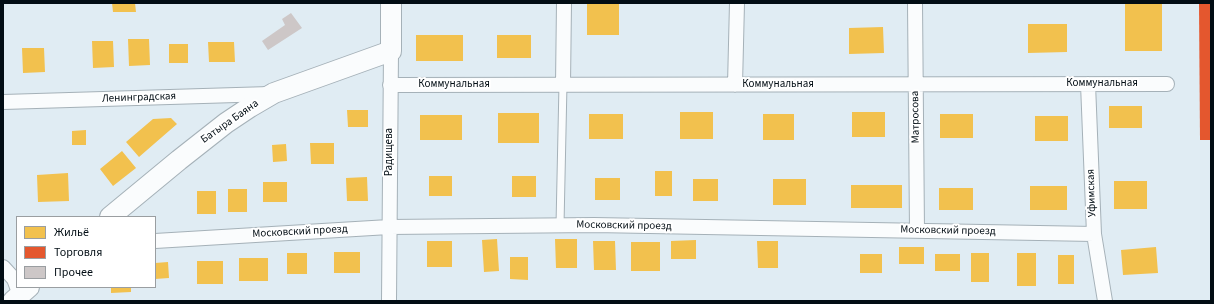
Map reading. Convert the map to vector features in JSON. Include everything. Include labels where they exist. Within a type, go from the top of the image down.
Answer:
[{"type":"street","name":"Радищева","points":[[389,301],[392,3]]},
{"type":"street","points":[[563,84],[564,3]]},
{"type":"street","points":[[735,85],[737,3]]},
{"type":"street","name":"Матросова","points":[[915,3],[917,231]]},
{"type":"street","name":"Батыра Баяна","points":[[111,216],[173,165],[250,106],[274,93],[391,51]]},
{"type":"street","name":"Уфимская","points":[[1088,84],[1094,234],[1105,301]]},
{"type":"street","name":"Коммунальная","points":[[390,85],[1166,84]]},
{"type":"street","name":"Ленинградская","points":[[3,102],[274,93]]},
{"type":"street","name":"Московский проезд","points":[[156,241],[389,227],[560,225],[1094,234]]},
{"type":"street","points":[[3,267],[16,283]]},
{"type":"lane","points":[[560,225],[563,84]]},
{"type":"building: Жильё","points":[[112,3],[135,3],[136,12],[113,12]]},
{"type":"building: Жильё","points":[[587,3],[619,3],[619,35],[587,35]]},
{"type":"building: Жильё","points":[[1125,3],[1162,3],[1162,51],[1125,51]]},
{"type":"building: Жильё","points":[[1028,24],[1067,24],[1067,52],[1028,53]]},
{"type":"building: Жильё","points":[[883,27],[884,53],[849,54],[849,28]]},
{"type":"building: Жильё","points":[[416,35],[463,35],[463,61],[416,61]]},
{"type":"building: Жильё","points":[[497,35],[531,35],[531,58],[497,58]]},
{"type":"building: Жильё","points":[[128,39],[149,39],[150,65],[129,66]]},
{"type":"building: Жильё","points":[[92,41],[113,41],[114,67],[93,68]]},
{"type":"building: Жильё","points":[[208,42],[234,42],[235,62],[209,62]]},
{"type":"building: Жильё","points":[[169,44],[188,44],[188,63],[169,63]]},
{"type":"building: Жильё","points":[[22,48],[44,48],[45,72],[23,73]]},
{"type":"building: Жильё","points":[[1109,106],[1142,106],[1142,128],[1109,128]]},
{"type":"building: Жильё","points":[[347,110],[368,110],[368,127],[348,127]]},
{"type":"building: Жильё","points":[[680,112],[713,112],[713,139],[680,139]]},
{"type":"building: Жильё","points":[[852,112],[885,112],[885,137],[852,137]]},
{"type":"building: Жильё","points":[[498,113],[539,113],[539,143],[498,143]]},
{"type":"building: Жильё","points":[[589,114],[623,114],[623,139],[589,139]]},
{"type":"building: Жильё","points":[[763,114],[794,114],[794,140],[763,140]]},
{"type":"building: Жильё","points":[[940,114],[973,114],[973,138],[940,138]]},
{"type":"building: Жильё","points":[[420,115],[462,115],[462,140],[420,140]]},
{"type":"building: Жильё","points":[[1035,116],[1068,116],[1068,141],[1035,141]]},
{"type":"building: Жильё","points":[[171,118],[177,124],[139,157],[126,142],[153,119]]},
{"type":"building: Жильё","points":[[86,130],[86,145],[72,145],[72,131]]},
{"type":"building: Жильё","points":[[310,143],[334,143],[334,164],[311,164]]},
{"type":"building: Жильё","points":[[286,144],[287,161],[273,162],[272,145]]},
{"type":"building: Жильё","points":[[122,151],[136,168],[113,186],[100,169]]},
{"type":"building: Жильё","points":[[655,171],[672,171],[672,196],[655,196]]},
{"type":"building: Жильё","points":[[68,173],[69,201],[38,202],[37,175]]},
{"type":"building: Жильё","points":[[429,176],[452,176],[452,196],[429,196]]},
{"type":"building: Жильё","points":[[512,176],[536,176],[536,197],[512,197]]},
{"type":"building: Жильё","points":[[367,177],[368,201],[347,201],[346,178]]},
{"type":"building: Жильё","points":[[595,178],[620,178],[620,200],[595,200]]},
{"type":"building: Жильё","points":[[693,179],[718,179],[718,201],[693,201]]},
{"type":"building: Жильё","points":[[773,179],[806,179],[806,205],[773,205]]},
{"type":"building: Жильё","points":[[1114,181],[1147,181],[1147,209],[1114,209]]},
{"type":"building: Жильё","points":[[263,182],[287,182],[287,202],[263,202]]},
{"type":"building: Жильё","points":[[851,185],[902,185],[902,208],[851,208]]},
{"type":"building: Жильё","points":[[1030,186],[1067,186],[1067,210],[1030,210]]},
{"type":"building: Жильё","points":[[939,188],[973,188],[973,210],[939,210]]},
{"type":"building: Жильё","points":[[228,189],[247,189],[247,212],[228,212]]},
{"type":"building: Жильё","points":[[197,191],[216,191],[216,214],[197,214]]},
{"type":"building: Жильё","points":[[497,239],[499,271],[484,272],[482,240]]},
{"type":"building: Жильё","points":[[555,239],[577,239],[577,268],[556,268]]},
{"type":"building: Жильё","points":[[696,240],[696,259],[671,259],[671,241]]},
{"type":"building: Жильё","points":[[427,241],[452,241],[452,267],[427,267]]},
{"type":"building: Жильё","points":[[593,241],[615,241],[616,270],[594,270]]},
{"type":"building: Жильё","points":[[757,241],[778,241],[778,268],[758,268]]},
{"type":"building: Жильё","points":[[631,242],[660,242],[660,271],[631,271]]},
{"type":"building: Жильё","points":[[899,247],[924,247],[924,264],[899,264]]},
{"type":"building: Жильё","points":[[1156,247],[1158,273],[1123,275],[1121,250]]},
{"type":"building: Жильё","points":[[334,252],[360,252],[360,273],[334,273]]},
{"type":"building: Жильё","points":[[287,253],[307,253],[307,274],[287,274]]},
{"type":"building: Жильё","points":[[971,253],[989,253],[989,282],[971,282]]},
{"type":"building: Жильё","points":[[1017,253],[1036,253],[1036,286],[1017,286]]},
{"type":"building: Жильё","points":[[860,254],[882,254],[882,273],[860,273]]},
{"type":"building: Жильё","points":[[935,254],[960,254],[960,271],[935,271]]},
{"type":"building: Жильё","points":[[1058,255],[1074,255],[1074,284],[1058,284]]},
{"type":"building: Жильё","points":[[510,257],[528,257],[528,280],[510,279]]},
{"type":"building: Жильё","points":[[239,258],[268,258],[268,281],[239,281]]},
{"type":"building: Жильё","points":[[197,261],[223,261],[223,284],[197,284]]},
{"type":"building: Жильё","points":[[168,262],[169,278],[156,279],[156,263]]},
{"type":"building: Жильё","points":[[111,288],[131,288],[131,292],[111,293]]},
{"type":"building: Торговля","points":[[1199,3],[1211,3],[1211,140],[1200,140]]},
{"type":"building: Прочее","points":[[291,13],[302,28],[268,50],[262,41],[285,25],[282,19]]}]
